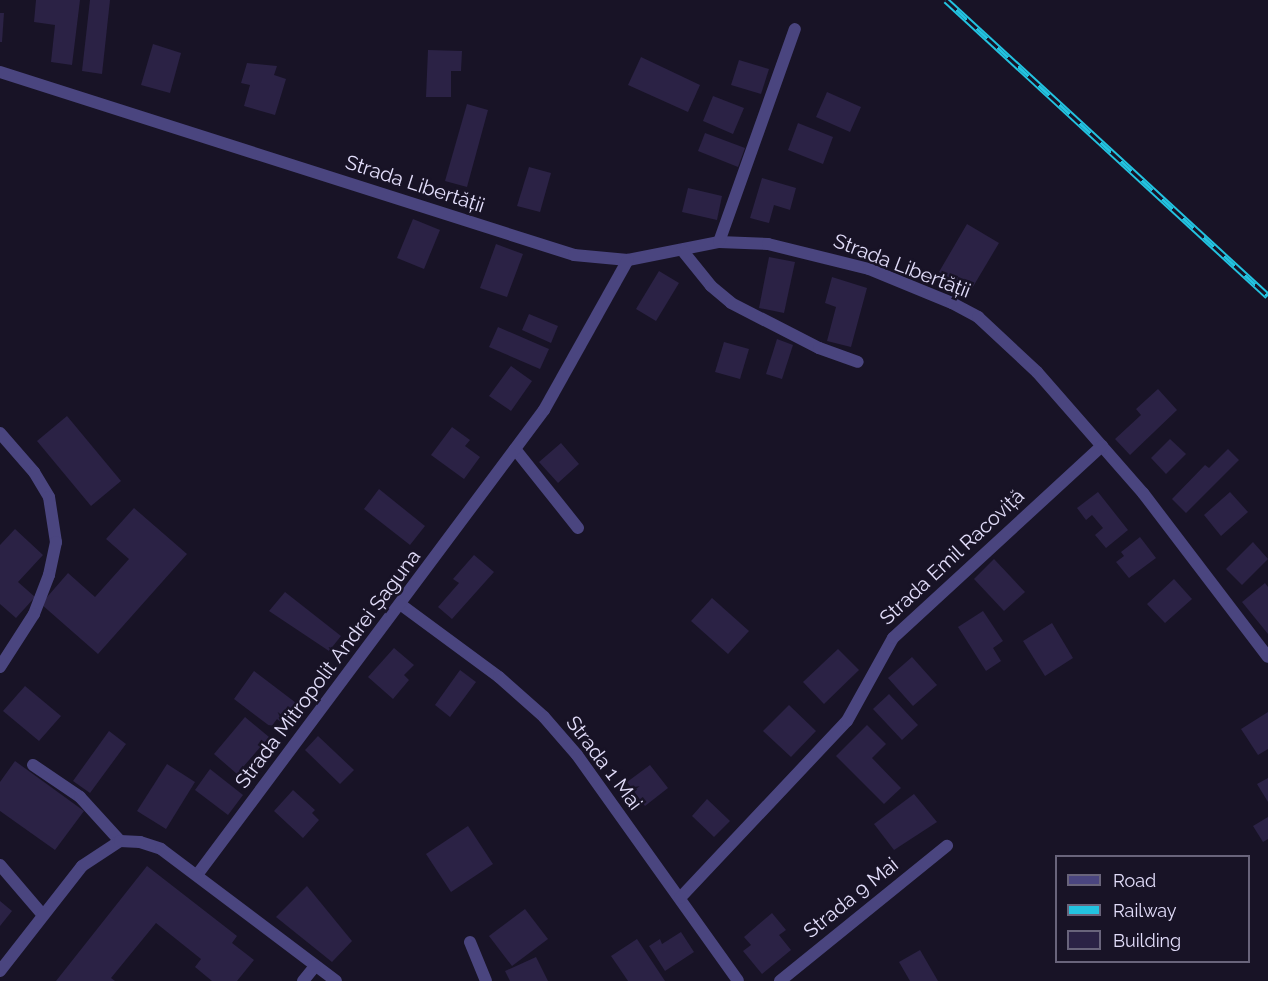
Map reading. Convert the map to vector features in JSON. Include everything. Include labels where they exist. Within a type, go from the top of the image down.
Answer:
[{"type":"street","points":[[719,242],[795,29]]},
{"type":"street","name":"Strada Libertății","points":[[0,72],[574,255],[628,260],[719,242],[760,243],[826,255],[909,284],[969,312],[1010,345],[1102,446],[1197,560],[1268,657]]},
{"type":"street","points":[[682,250],[711,286],[731,303],[819,348],[858,362]]},
{"type":"street","name":"Strada Mitropolit Andrei Șaguna","points":[[197,875],[544,410],[628,260]]},
{"type":"street","points":[[0,433],[34,472],[49,497],[56,542],[49,575],[34,614],[0,668]]},
{"type":"street","name":"Strada Emil Racoviță","points":[[680,898],[847,721],[893,638],[1102,446]]},
{"type":"street","points":[[515,449],[578,528]]},
{"type":"street","name":"Strada 1 Mai","points":[[400,604],[499,677],[544,717],[577,755],[738,981]]},
{"type":"street","points":[[33,765],[80,797],[120,842]]},
{"type":"street","points":[[0,971],[42,914],[82,866],[120,842],[140,842],[161,849],[336,981]]},
{"type":"street","name":"Strada 9 Mai","points":[[780,981],[947,846]]},
{"type":"street","points":[[0,865],[42,914]]},
{"type":"street","points":[[470,942],[486,981]]},
{"type":"street","points":[[303,981],[315,966]]},
{"type":"building","points":[[36,0],[80,0],[72,65],[51,62],[55,25],[34,22]]},
{"type":"building","points":[[90,0],[110,0],[102,74],[82,71]]},
{"type":"building","points":[[0,13],[4,13],[2,42],[0,42]]},
{"type":"building","points":[[153,44],[181,53],[170,93],[141,85]]},
{"type":"building","points":[[428,50],[462,51],[461,71],[451,71],[451,97],[426,97]]},
{"type":"building","points":[[641,57],[700,85],[688,112],[628,85]]},
{"type":"building","points":[[739,60],[769,69],[761,94],[731,85]]},
{"type":"building","points":[[247,63],[277,66],[274,75],[286,79],[275,115],[244,106],[250,85],[241,83]]},
{"type":"building","points":[[827,92],[861,107],[850,132],[816,117]]},
{"type":"building","points":[[713,96],[744,108],[733,134],[703,121]]},
{"type":"building","points":[[467,104],[488,110],[467,187],[445,181]]},
{"type":"building","points":[[798,123],[833,137],[823,164],[788,150]]},
{"type":"building","points":[[705,133],[745,148],[738,167],[698,151]]},
{"type":"building","points":[[529,167],[551,173],[540,212],[517,206]]},
{"type":"building","points":[[762,178],[796,188],[790,210],[774,205],[769,223],[750,218]]},
{"type":"building","points":[[688,188],[722,196],[717,220],[682,212]]},
{"type":"building","points":[[413,219],[440,230],[424,269],[397,258]]},
{"type":"building","points":[[967,224],[999,243],[971,290],[939,272]]},
{"type":"building","points":[[496,244],[523,254],[507,297],[480,288]]},
{"type":"building","points":[[769,257],[795,262],[784,313],[759,308]]},
{"type":"building","points":[[659,271],[679,283],[656,321],[636,309]]},
{"type":"building","points":[[832,277],[867,288],[851,347],[827,341],[836,307],[825,303]]},
{"type":"building","points":[[529,314],[558,326],[551,343],[522,330]]},
{"type":"building","points":[[498,327],[549,349],[540,369],[489,347]]},
{"type":"building","points":[[777,339],[793,345],[782,379],[766,374]]},
{"type":"building","points":[[724,342],[749,349],[740,379],[715,372]]},
{"type":"building","points":[[511,366],[532,381],[511,411],[489,396]]},
{"type":"building","points":[[1158,389],[1177,410],[1130,455],[1115,439],[1141,415],[1136,409]]},
{"type":"building","points":[[67,416],[121,481],[91,506],[37,441]]},
{"type":"building","points":[[452,427],[470,440],[465,446],[480,457],[464,479],[431,455]]},
{"type":"building","points":[[1170,439],[1186,454],[1166,474],[1151,458]]},
{"type":"building","points":[[561,443],[579,464],[558,483],[539,462]]},
{"type":"building","points":[[1228,449],[1239,460],[1186,513],[1172,499],[1205,465],[1209,468]]},
{"type":"building","points":[[379,489],[425,526],[410,545],[364,509]]},
{"type":"building","points":[[1098,492],[1128,530],[1106,548],[1095,535],[1103,528],[1092,515],[1086,520],[1077,508]]},
{"type":"building","points":[[1230,492],[1248,512],[1221,536],[1204,515]]},
{"type":"building","points":[[134,508],[187,554],[98,654],[41,604],[68,573],[95,597],[129,559],[106,539]]},
{"type":"building","points":[[15,529],[43,555],[18,582],[35,597],[16,618],[0,604],[0,545]]},
{"type":"building","points":[[1140,537],[1156,558],[1129,578],[1116,562],[1124,556],[1121,552]]},
{"type":"building","points":[[1253,542],[1268,559],[1242,585],[1226,569]]},
{"type":"building","points":[[474,555],[494,572],[452,619],[438,607],[459,583],[453,579]]},
{"type":"building","points":[[994,559],[1025,592],[1004,611],[974,579]]},
{"type":"building","points":[[1174,579],[1192,599],[1165,623],[1147,604]]},
{"type":"building","points":[[1265,583],[1268,587],[1268,634],[1242,602]]},
{"type":"building","points":[[285,592],[341,636],[329,651],[269,611]]},
{"type":"building","points":[[712,598],[749,631],[728,654],[691,621]]},
{"type":"building","points":[[983,611],[1003,641],[993,648],[1001,661],[986,671],[958,627]]},
{"type":"building","points":[[1052,623],[1073,658],[1045,676],[1023,641]]},
{"type":"building","points":[[394,648],[414,665],[404,675],[409,680],[393,699],[368,677]]},
{"type":"building","points":[[838,649],[859,670],[824,704],[803,682]]},
{"type":"building","points":[[912,657],[937,685],[913,706],[888,678]]},
{"type":"building","points":[[460,670],[476,682],[450,717],[435,705]]},
{"type":"building","points":[[254,671],[304,709],[289,729],[277,719],[271,727],[234,699]]},
{"type":"building","points":[[25,686],[61,716],[39,741],[3,711]]},
{"type":"building","points":[[889,694],[918,725],[902,740],[873,709]]},
{"type":"building","points":[[789,705],[816,731],[791,757],[763,731]]},
{"type":"building","points":[[1268,712],[1268,749],[1258,755],[1241,729]]},
{"type":"building","points":[[245,717],[269,737],[237,774],[214,754]]},
{"type":"building","points":[[867,725],[886,744],[872,758],[901,788],[884,804],[836,756]]},
{"type":"building","points":[[109,731],[126,744],[90,793],[73,781]]},
{"type":"building","points":[[318,736],[354,770],[340,784],[305,750]]},
{"type":"building","points":[[15,761],[84,811],[55,850],[0,811],[0,782]]},
{"type":"building","points":[[167,764],[195,782],[166,829],[137,811]]},
{"type":"building","points":[[650,765],[668,788],[645,806],[627,782]]},
{"type":"building","points":[[210,769],[243,795],[228,815],[195,790]]},
{"type":"building","points":[[1268,778],[1268,802],[1257,784]]},
{"type":"building","points":[[293,790],[315,810],[312,813],[319,820],[303,838],[274,811]]},
{"type":"building","points":[[914,794],[937,822],[894,850],[874,824]]},
{"type":"building","points":[[707,799],[730,821],[714,837],[692,816]]},
{"type":"building","points":[[1268,817],[1268,839],[1263,842],[1253,826]]},
{"type":"building","points":[[468,826],[493,864],[451,892],[426,854]]},
{"type":"building","points":[[147,866],[237,936],[232,943],[254,960],[237,981],[212,981],[195,967],[201,959],[156,923],[111,978],[115,981],[56,981]]},
{"type":"building","points":[[307,886],[352,941],[332,962],[276,917]]},
{"type":"building","points":[[0,901],[12,911],[0,926]]},
{"type":"building","points":[[525,909],[548,939],[512,966],[489,936]]},
{"type":"building","points":[[772,913],[786,930],[779,935],[791,950],[762,974],[743,951],[751,945],[744,937]]},
{"type":"building","points":[[681,932],[694,952],[665,971],[649,946],[660,939],[662,944]]},
{"type":"building","points":[[637,939],[665,981],[628,981],[611,956]]},
{"type":"building","points":[[920,950],[938,981],[910,981],[899,962]]},
{"type":"building","points":[[536,957],[548,981],[510,981],[505,971]]},
{"type":"railway","points":[[946,0],[1268,296]]}]
